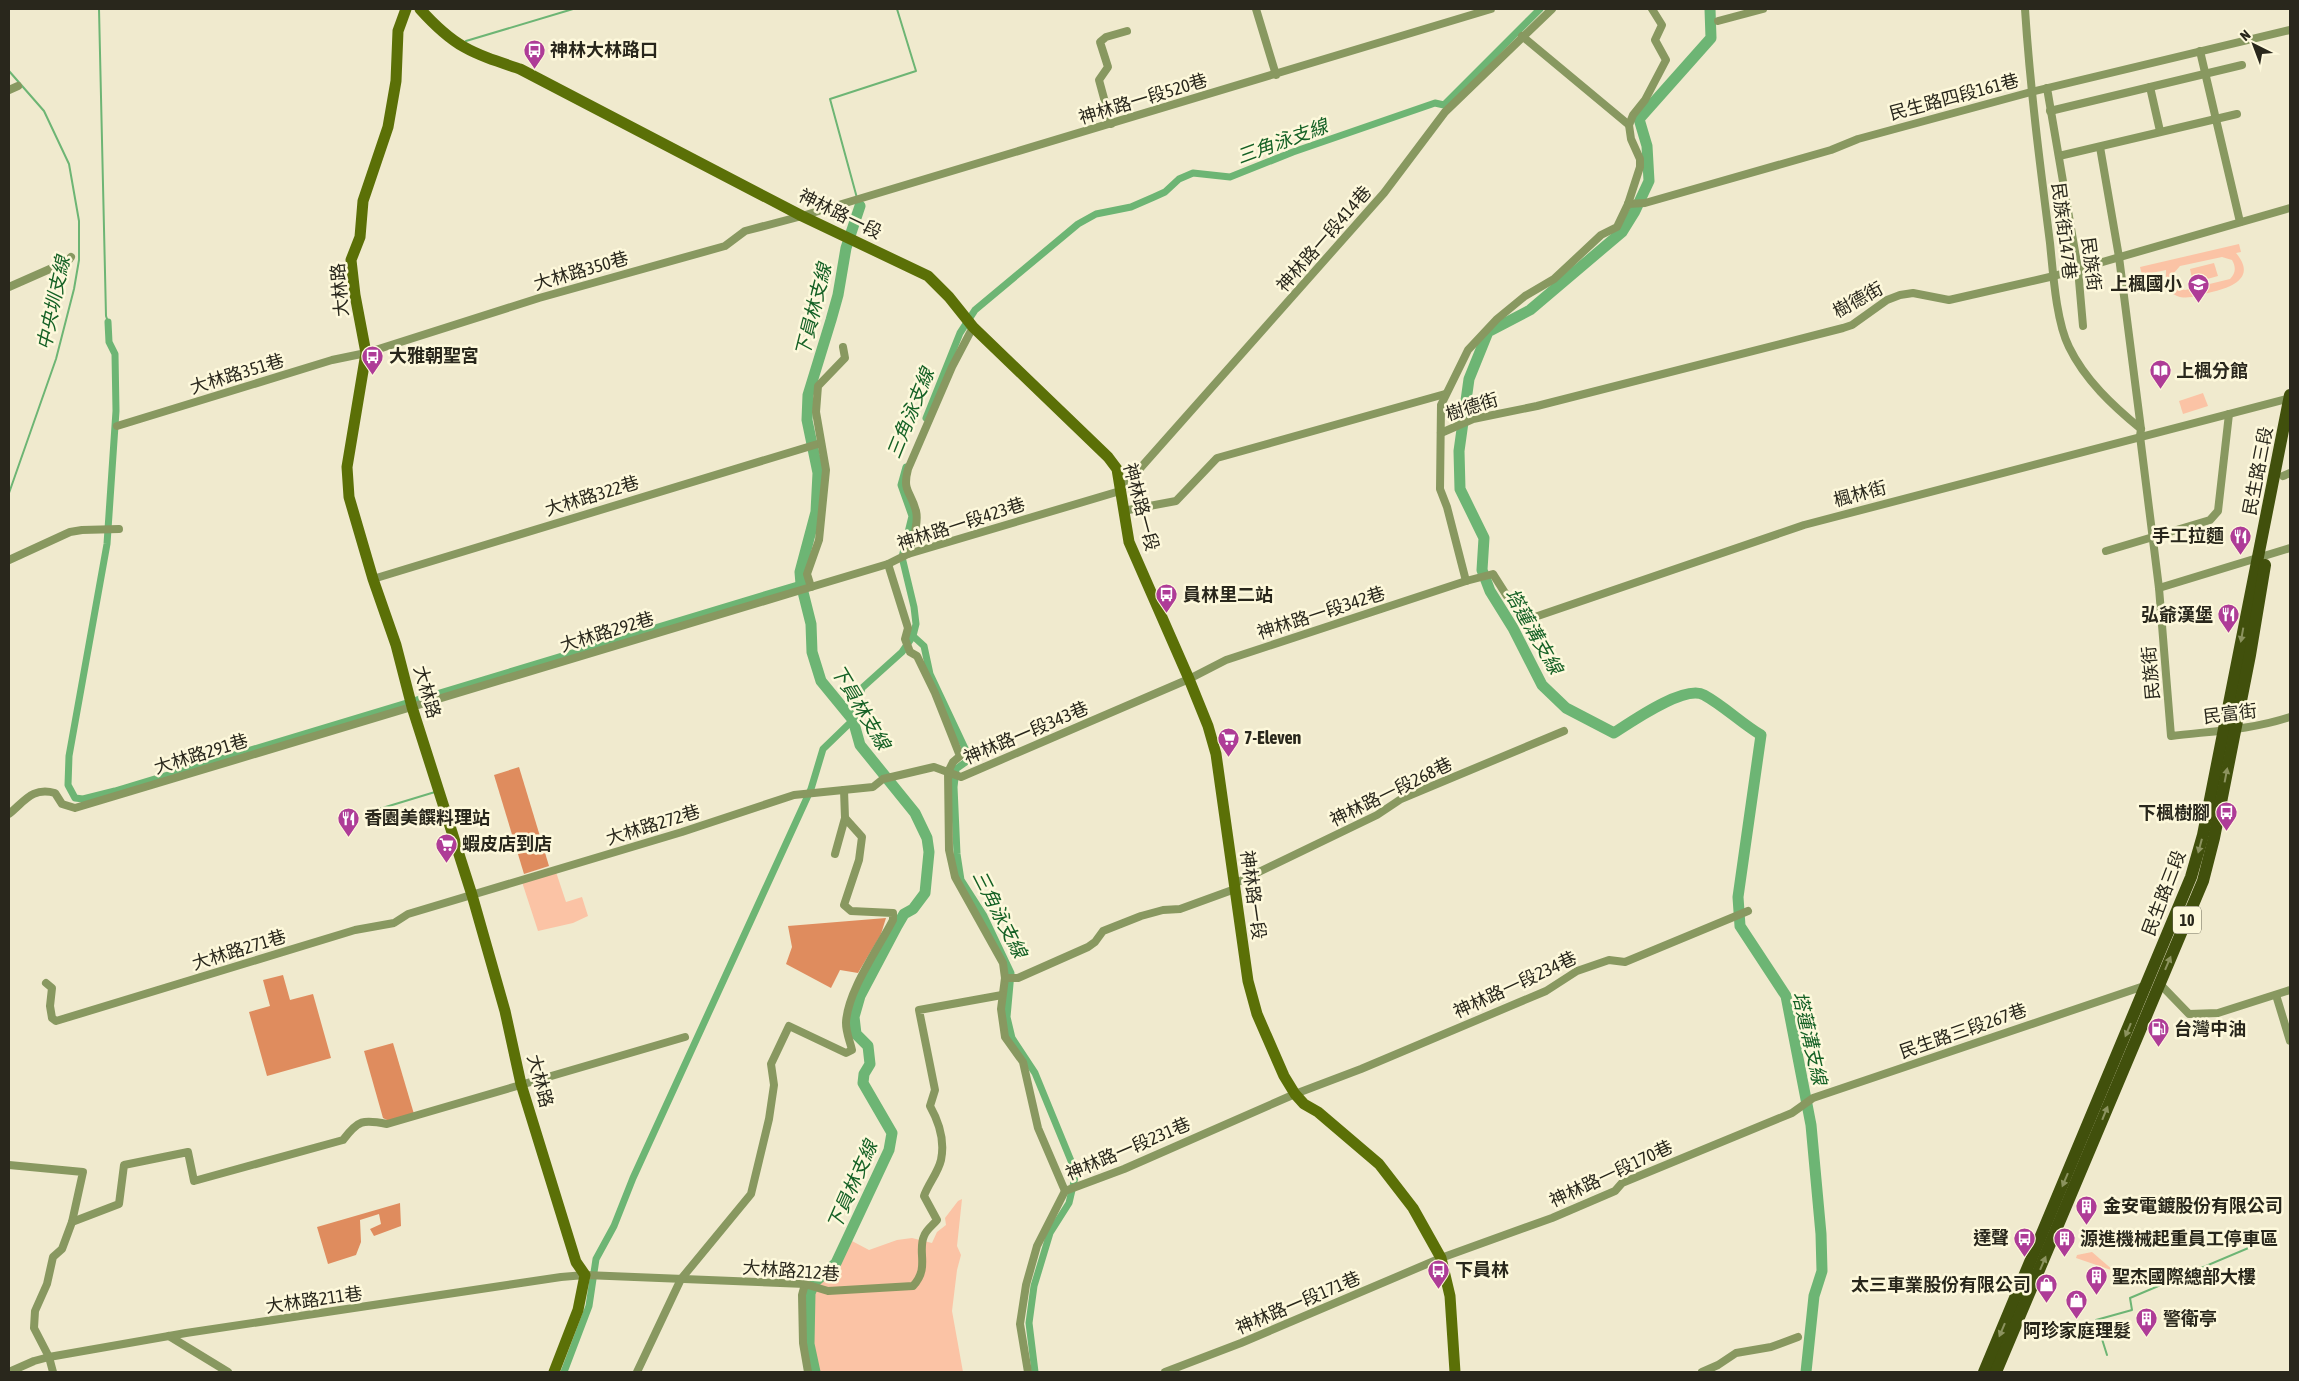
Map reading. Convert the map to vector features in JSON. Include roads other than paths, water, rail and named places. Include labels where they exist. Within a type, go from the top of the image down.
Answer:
[{"type":"main road","name":"民生路三段","points":[[1996,1372],[2153,985],[2198,853],[2229,730],[2263,556],[2290,397]]},
{"type":"main road","name":"民生路三段","points":[[2263,556],[2286,475],[2290,441]]},
{"type":"main road","name":"民生路三段","points":[[1984,1372],[2153,985]]},
{"type":"street","name":"大林路","points":[[406,9],[398,30],[396,81],[388,127],[363,201],[360,237],[351,260],[355,296],[366,353],[348,472],[349,497],[373,579],[396,645],[412,707],[472,895],[505,1011],[521,1084],[576,1262],[585,1275]]},
{"type":"street","name":"神林路一段","points":[[420,9],[452,41],[473,53],[520,70],[802,216],[928,276],[949,297],[973,327],[1108,457],[1117,470],[1128,542],[1189,679],[1208,726],[1216,754],[1248,981],[1257,1014],[1284,1076],[1295,1094],[1304,1104],[1318,1112],[1379,1164],[1413,1208],[1441,1258],[1450,1296],[1455,1372]]},
{"type":"street","points":[[1256,9],[1276,75]]},
{"type":"street","name":"神林路一段520巷","points":[[802,216],[1491,9]]},
{"type":"street","name":"神林路一段414巷","points":[[1120,491],[1384,192],[1445,112],[1552,9]]},
{"type":"street","points":[[1466,581],[1460,565],[1447,507],[1440,489],[1440,405],[1468,350],[1497,319],[1525,296],[1554,279],[1601,236],[1617,227],[1628,204],[1640,167],[1640,159],[1631,140],[1629,125],[1632,115],[1649,94],[1666,60],[1655,40],[1662,25],[1652,9]]},
{"type":"street","points":[[1718,21],[1763,9]]},
{"type":"street","name":"民族街147巷","points":[[2025,9],[2031,92],[2054,276],[2064,335],[2091,381],[2113,406],[2141,432]]},
{"type":"street","name":"民生路四段161巷","points":[[1628,204],[1645,203],[1831,150],[1858,139],[2031,92],[2290,30]]},
{"type":"street","points":[[1111,124],[1099,80],[1108,67],[1100,42],[1106,37],[1127,31]]},
{"type":"street","points":[[1522,36],[1629,125]]},
{"type":"street","points":[[2200,51],[2240,222]]},
{"type":"street","points":[[2050,111],[2205,75],[2242,64]]},
{"type":"street","points":[[9,90],[18,86]]},
{"type":"street","points":[[2150,87],[2160,131]]},
{"type":"street","name":"民族街","points":[[2047,88],[2078,269],[2083,326]]},
{"type":"street","points":[[2059,156],[2237,114]]},
{"type":"street","name":"民族街","points":[[2100,147],[2119,257],[2154,537],[2172,736]]},
{"type":"street","name":"樹德街","points":[[1441,433],[1473,419],[1537,406],[1843,328],[1852,325],[1886,300],[1909,293],[1949,300],[2054,276],[2290,208]]},
{"type":"street","name":"大林路350巷","points":[[366,353],[539,298],[725,246],[745,231],[802,216]]},
{"type":"street","points":[[9,288],[68,261],[71,257]]},
{"type":"street","points":[[908,554],[914,534],[916,512],[904,483],[908,469],[952,367],[973,327]]},
{"type":"street","points":[[811,587],[807,574],[819,540],[826,470],[816,412],[818,386],[845,358],[843,347]]},
{"type":"street","name":"大林路351巷","points":[[117,426],[332,360],[366,353]]},
{"type":"street","points":[[1123,511],[1176,500],[1217,458],[1445,394]]},
{"type":"street","name":"楓林街","points":[[1466,581],[1493,574],[1519,615],[1526,620],[1804,525],[2141,432],[2229,414],[2290,397]]},
{"type":"street","points":[[2106,551],[2210,520],[2218,511],[2229,414]]},
{"type":"street","name":"大林路322巷","points":[[373,579],[821,443]]},
{"type":"street","name":"神林路一段423巷","points":[[811,587],[888,564],[908,554],[1120,491]]},
{"type":"street","points":[[9,560],[70,532],[118,529]]},
{"type":"street","points":[[2159,588],[2290,548]]},
{"type":"street","points":[[888,564],[908,628],[905,639],[910,652],[917,656],[935,693],[960,756],[953,762],[948,772],[949,850],[955,877],[1003,963],[1005,978],[1001,1009],[1005,1037],[1023,1062],[1038,1128],[1065,1191]]},
{"type":"street","name":"神林路一段342巷","points":[[1189,679],[1235,657],[1466,581]]},
{"type":"street","name":"大林路292巷","points":[[412,707],[811,587]]},
{"type":"street","name":"神林路一段343巷","points":[[844,790],[873,786],[883,779],[934,767],[961,777],[1189,679]]},
{"type":"street","name":"大林路291巷","points":[[9,814],[32,793],[44,790],[55,793],[62,804],[75,808],[412,707]]},
{"type":"street","name":"民富街","points":[[2172,736],[2266,725],[2290,717]]},
{"type":"street","name":"神林路一段268巷","points":[[1005,978],[1018,978],[1088,947],[1095,942],[1103,931],[1141,916],[1163,910],[1180,909],[1234,886],[1376,815],[1401,799],[1564,731]]},
{"type":"street","points":[[835,854],[845,818],[844,790]]},
{"type":"street","name":"大林路272巷","points":[[472,895],[682,832],[794,795],[844,790]]},
{"type":"street","points":[[637,1372],[681,1279],[751,1194],[769,1119],[774,1085],[771,1064],[789,1026],[846,1053],[852,1050],[846,1029],[848,1006],[857,984],[885,936],[893,913],[851,911],[844,905],[859,860],[862,837],[845,818]]},
{"type":"street","name":"大林路271巷","points":[[46,983],[52,988],[50,1006],[52,1018],[56,1021],[355,930],[394,923],[408,914],[472,895]]},
{"type":"street","name":"神林路一段234巷","points":[[1295,1094],[1360,1069],[1546,991],[1577,971],[1609,960],[1624,962],[1748,912]]},
{"type":"street","points":[[2153,985],[2189,1014],[2218,1012],[2290,990]]},
{"type":"street","name":"民生路三段267巷","points":[[1792,1113],[1813,1098],[2153,985]]},
{"type":"street","name":"大林路212巷","points":[[585,1275],[805,1284],[835,1290],[913,1286],[919,1280],[922,1270],[924,1236],[937,1220],[924,1196],[927,1186],[941,1160],[941,1131],[938,1119],[930,1106],[935,1090],[919,1010],[1002,995]]},
{"type":"street","points":[[2276,995],[2290,1041]]},
{"type":"street","points":[[72,1222],[119,1204],[124,1165],[188,1152],[194,1182],[343,1140],[361,1122],[367,1120],[387,1124],[685,1037]]},
{"type":"street","name":"神林路一段231巷","points":[[1028,1372],[1020,1324],[1026,1285],[1037,1246],[1065,1191],[1124,1169],[1295,1094]]},
{"type":"street","name":"神林路一段170巷","points":[[1441,1258],[1552,1218],[1616,1191],[1622,1183],[1792,1113]]},
{"type":"street","points":[[9,1164],[83,1172],[72,1222],[62,1249],[53,1257],[47,1284],[35,1311],[34,1328],[49,1357],[52,1372]]},
{"type":"street","name":"神林路一段171巷","points":[[1165,1372],[1241,1343],[1441,1258]]},
{"type":"street","points":[[554,1372],[578,1310],[585,1275]]},
{"type":"street","name":"大林路211巷","points":[[9,1372],[34,1361],[49,1357],[169,1336],[585,1275]]},
{"type":"street","points":[[805,1284],[802,1295],[802,1343],[808,1372]]},
{"type":"street","points":[[169,1336],[228,1372]]},
{"type":"street","points":[[1702,1372],[1718,1366],[1736,1354],[1771,1347],[1798,1337]]},
{"type":"waterway","points":[[99,9],[106,316],[108,322]]},
{"type":"waterway","points":[[466,41],[573,9]]},
{"type":"waterway","name":"下員林支線","points":[[857,198],[830,99],[916,71],[897,9]]},
{"type":"waterway","name":"三角泳支線","points":[[926,418],[960,333],[975,310],[1078,224],[1096,214],[1131,207],[1154,197],[1165,192],[1179,179],[1193,173],[1230,177],[1293,152],[1435,103],[1444,105],[1540,9]]},
{"type":"waterway","name":"塔蓮溝支線","points":[[1710,9],[1711,38],[1639,119],[1647,146],[1649,181],[1635,211],[1622,232],[1530,310],[1488,332],[1469,379],[1459,451],[1460,489],[1484,538],[1482,570],[1490,591],[1513,628],[1542,685],[1566,708],[1614,733],[1645,713],[1672,699],[1695,693],[1711,699],[1761,735],[1738,897],[1740,926],[1786,996],[1811,1125],[1821,1234],[1822,1271],[1814,1296],[1806,1372]]},
{"type":"waterway","name":"中央圳支線","points":[[9,71],[44,111],[69,164],[79,221],[79,260],[74,289],[56,359],[9,493]]},
{"type":"waterway","name":"下員林支線","points":[[815,1372],[809,1344],[810,1293],[815,1282],[836,1263],[889,1150],[892,1133],[863,1083],[864,1074],[870,1064],[868,1046],[856,1034],[854,1017],[860,996],[897,926],[904,914],[913,909],[925,893],[929,852],[927,838],[915,813],[860,745],[853,720],[821,681],[812,652],[811,624],[801,584],[800,572],[816,512],[818,473],[807,420],[808,395],[838,295],[846,248],[860,206]]},
{"type":"waterway","points":[[108,322],[109,342],[115,354],[116,411],[107,544],[69,756],[68,785],[75,798],[83,799],[115,791],[801,584]]},
{"type":"waterway","name":"三角泳支線","points":[[906,467],[901,485],[912,516],[902,557],[914,607],[916,624],[913,636],[924,646],[930,674],[970,759],[956,769],[954,787],[957,854],[961,880],[984,916],[1011,973],[1007,1017],[1012,1038],[1035,1073],[1076,1173],[1069,1203],[1050,1233],[1034,1286],[1029,1323],[1035,1372]]},
{"type":"waterway","points":[[564,1372],[589,1306],[596,1259],[614,1226],[633,1178],[811,789],[823,749],[853,720],[862,688],[902,652],[913,636]]},
{"type":"waterway","points":[[375,813],[379,809],[435,792]]},
{"type":"waterway","points":[[2107,1355],[2096,1320],[2132,1310],[2130,1298],[2265,1241]]},
{"type":"place","name":"神林大林路口","points":[[534,69]]},
{"type":"place","name":"上楓國小","points":[[2198,303]]},
{"type":"place","name":"大雅朝聖宮","points":[[373,375]]},
{"type":"place","name":"上楓分館","points":[[2160,390]]},
{"type":"place","name":"手工拉麵","points":[[2240,555]]},
{"type":"place","name":"員林里二站","points":[[1167,614]]},
{"type":"place","name":"弘爺漢堡","points":[[2229,634]]},
{"type":"place","name":"7-Eleven","points":[[1228,757]]},
{"type":"place","name":"下楓樹腳","points":[[2226,832]]},
{"type":"place","name":"香園美饌料理站","points":[[348,837]]},
{"type":"place","name":"蝦皮店到店","points":[[446,863]]},
{"type":"place","name":"台灣中油","points":[[2158,1048]]},
{"type":"place","name":"金安電鍍股份有限公司","points":[[2087,1225]]},
{"type":"place","name":"達聲","points":[[2025,1257]]},
{"type":"place","name":"源進機械起重員工停車區","points":[[2064,1258]]},
{"type":"place","name":"下員林","points":[[1439,1289]]},
{"type":"place","name":"聖杰國際總部大樓","points":[[2096,1296]]},
{"type":"place","name":"太三車業股份有限公司","points":[[2047,1304]]},
{"type":"place","name":"阿珍家庭理髮","points":[[2077,1320]]},
{"type":"place","name":"警衛亭","points":[[2147,1338]]}]
